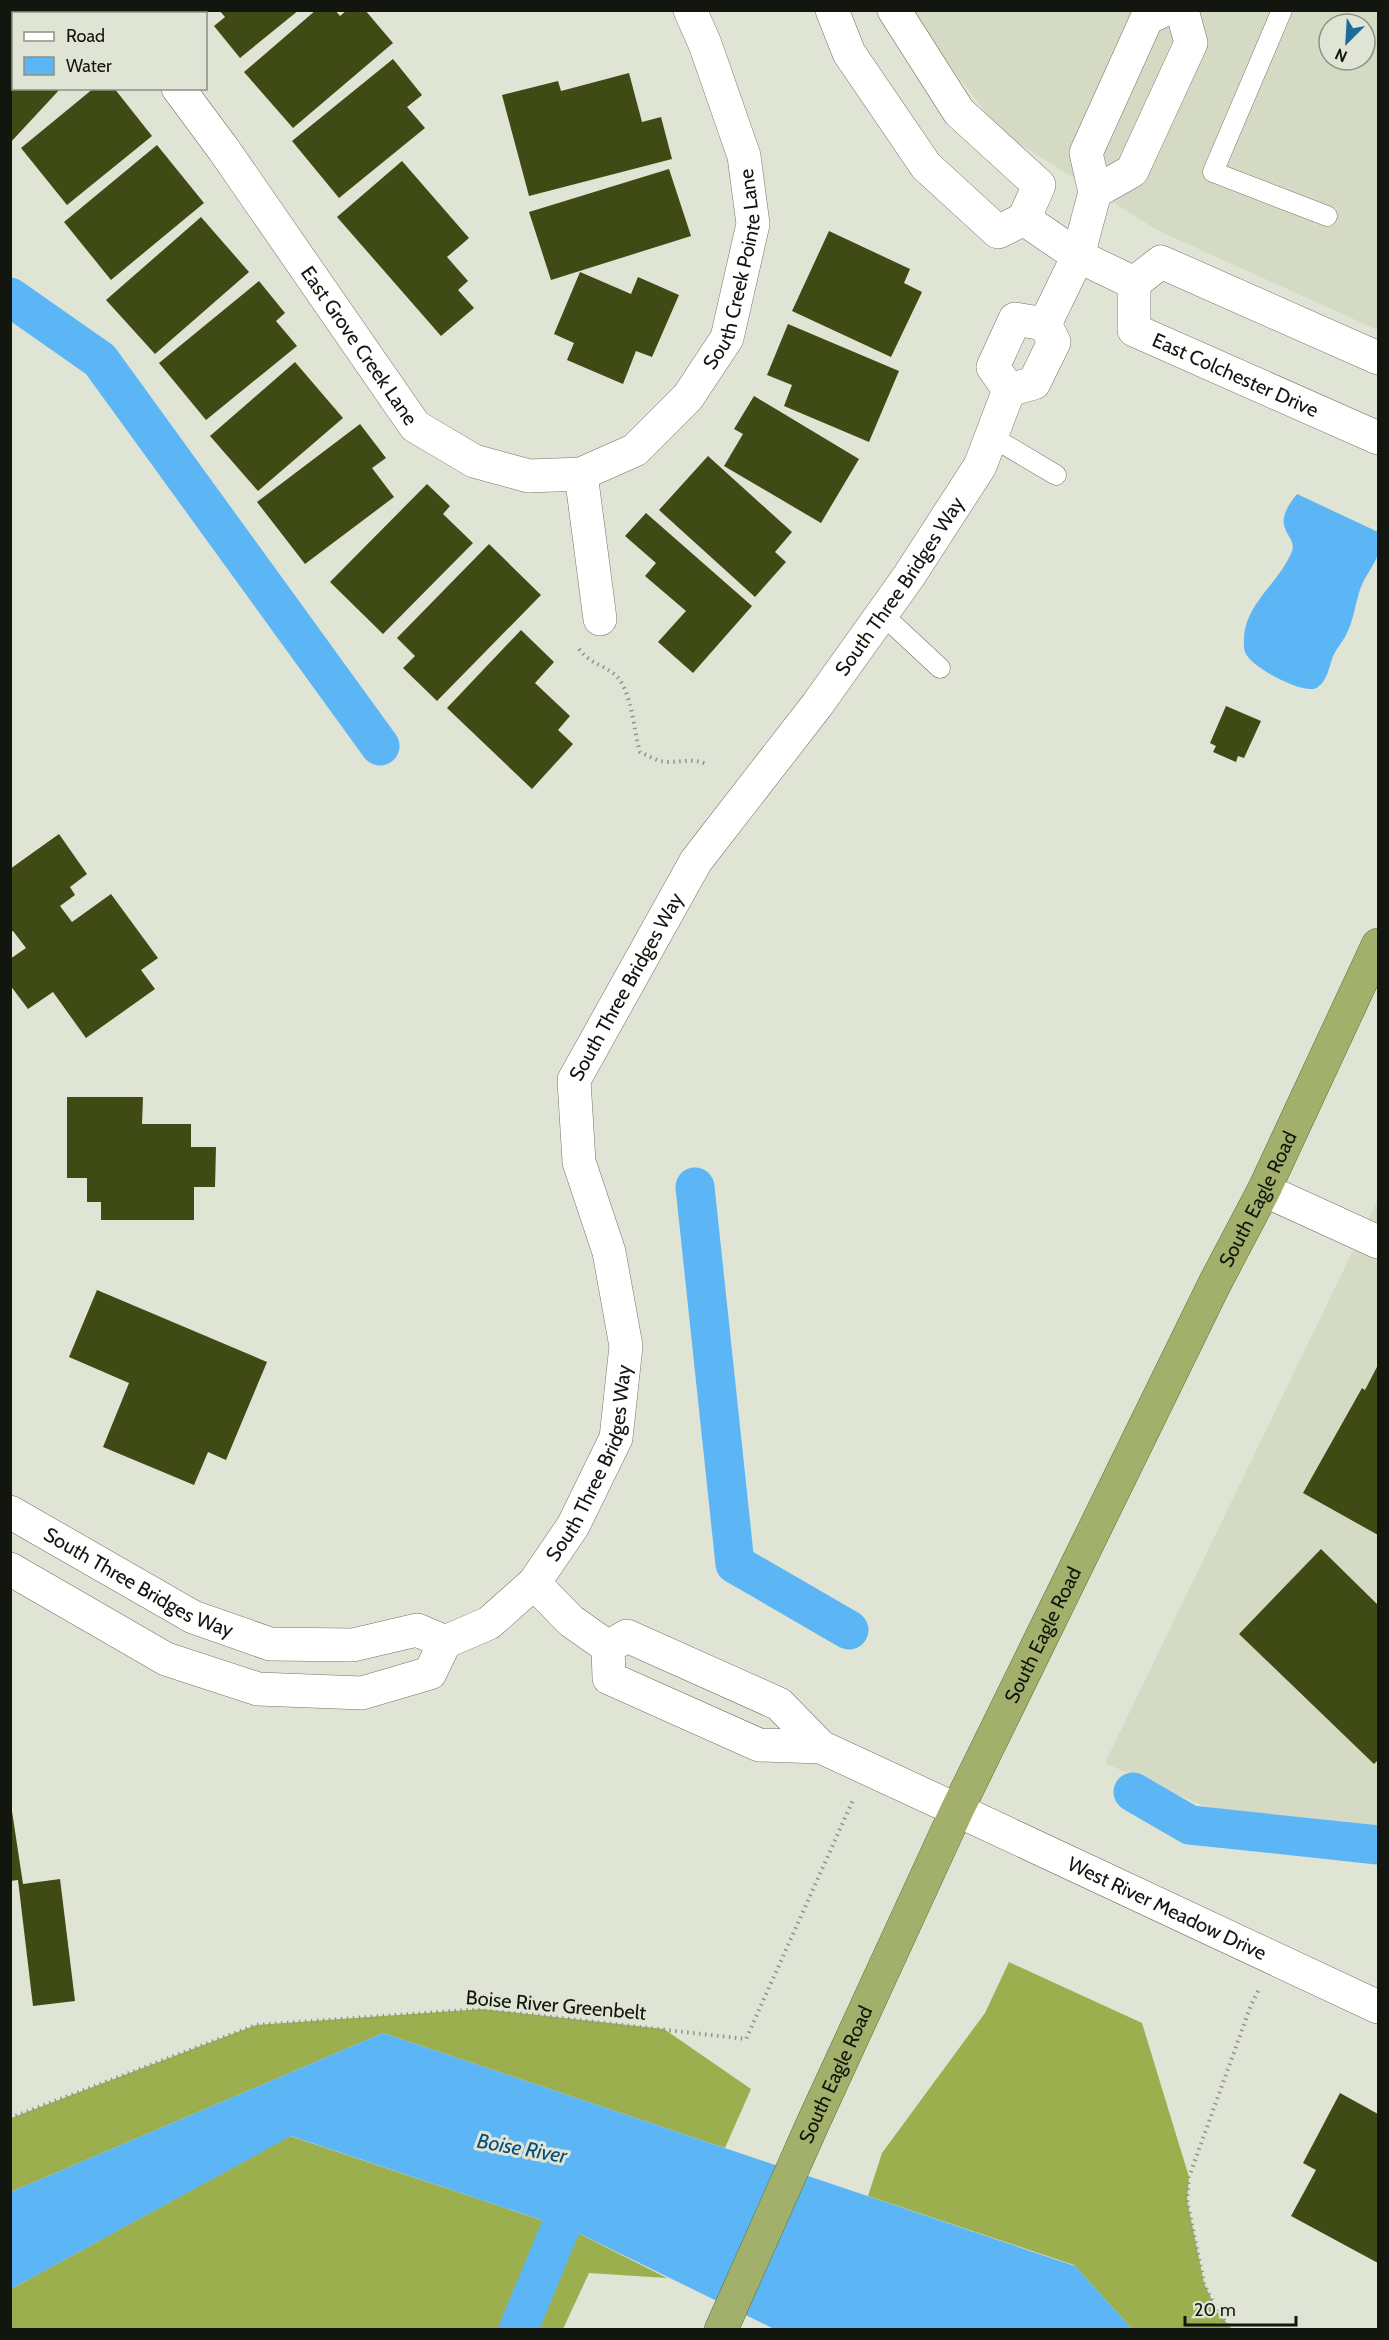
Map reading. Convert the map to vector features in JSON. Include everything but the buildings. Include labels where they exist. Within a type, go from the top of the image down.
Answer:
[{"type":"highway","name":"South Eagle Road","points":[[726,2320],[813,2123],[957,1810],[1215,1283],[1264,1190],[1378,945]]},
{"type":"street","name":"South Creek Pointe Lane","points":[[581,474],[635,450],[688,397],[727,338],[753,224],[744,156],[705,44],[690,10]]},
{"type":"street","points":[[832,10],[849,53],[926,166],[998,232],[1024,219],[1039,185],[959,112],[894,10]]},
{"type":"street","points":[[1164,10],[1147,18],[1086,153],[1095,192],[1132,171],[1191,43],[1182,10]]},
{"type":"street","name":"East Grove Creek Lane","points":[[179,90],[224,150],[415,426],[474,461],[529,476],[581,474]]},
{"type":"street","name":"South Three Bridges Way","points":[[10,1512],[194,1617],[270,1644],[353,1645],[417,1630],[445,1642],[489,1623],[534,1583],[573,1526],[616,1438],[626,1346],[609,1252],[579,1162],[574,1080],[696,861],[817,705],[909,576],[980,466],[1009,390],[1034,383],[1054,342],[1045,324],[1078,256],[1095,192]]},
{"type":"street","points":[[1024,219],[1078,256],[1134,283],[1161,262],[1378,358]]},
{"type":"street","name":"East Colchester Drive","points":[[1134,283],[1134,330],[1378,438]]},
{"type":"street","points":[[581,474],[600,619]]},
{"type":"street","points":[[1264,1190],[1378,1242]]},
{"type":"street","points":[[10,1569],[166,1659],[258,1689],[362,1693],[430,1673],[445,1642]]},
{"type":"street","points":[[534,1583],[571,1621],[608,1647]]},
{"type":"street","points":[[147,1648],[171,1605]]},
{"type":"street","points":[[608,1647],[627,1636],[779,1704],[821,1747]]},
{"type":"street","points":[[608,1647],[609,1678],[759,1745],[821,1747]]},
{"type":"street","name":"West River Meadow Drive","points":[[821,1747],[1378,2007]]},
{"type":"lane","points":[[1282,10],[1213,172],[1327,216]]},
{"type":"lane","points":[[992,437],[1056,475]]},
{"type":"lane","points":[[882,614],[940,668]]},
{"type":"path","points":[[574,643],[589,660],[614,674],[629,696],[640,752],[666,762],[695,759],[707,764]]},
{"type":"path","name":"Boise River Greenbelt","points":[[10,2118],[256,2025],[482,2009],[746,2039],[868,1768]]},
{"type":"path","points":[[1232,2330],[1218,2313],[1204,2283],[1187,2200],[1189,2176],[1251,2005]]},
{"type":"shaded area","points":[[914,11],[1378,11],[1378,330],[1159,231],[1002,133],[930,40]]},
{"type":"shaded area","points":[[1378,1199],[1378,1853],[1289,1843],[1105,1763]]},
{"type":"green space","points":[[1009,1962],[1142,2023],[1189,2177],[1187,2200],[1204,2283],[1218,2313],[1232,2329],[1132,2329],[1074,2265],[868,2196],[882,2153],[985,2013]]},
{"type":"green space","points":[[482,2009],[664,2029],[751,2089],[725,2148],[383,2033],[11,2192],[11,2118],[256,2025]]},
{"type":"green space","points":[[290,2136],[574,2231],[667,2278],[589,2273],[563,2329],[11,2330],[11,2289]]},
{"type":"water","points":[[1297,494],[1378,532],[1379,540],[1378,554],[1361,587],[1349,629],[1333,656],[1324,681],[1312,689],[1291,684],[1267,672],[1249,658],[1244,647],[1245,631],[1254,608],[1281,571],[1292,551],[1293,545],[1286,530],[1284,516]]},
{"type":"water","name":"Boise River","points":[[383,2033],[1075,2266],[1132,2329],[774,2329],[574,2231],[291,2136],[11,2289],[11,2192]]},
{"type":"waterway","points":[[10,297],[100,360],[380,746]]},
{"type":"waterway","points":[[695,1187],[735,1564],[849,1630]]},
{"type":"waterway","points":[[1133,1792],[1190,1825],[1378,1845]]},
{"type":"waterway","points":[[518,2330],[581,2178]]}]
